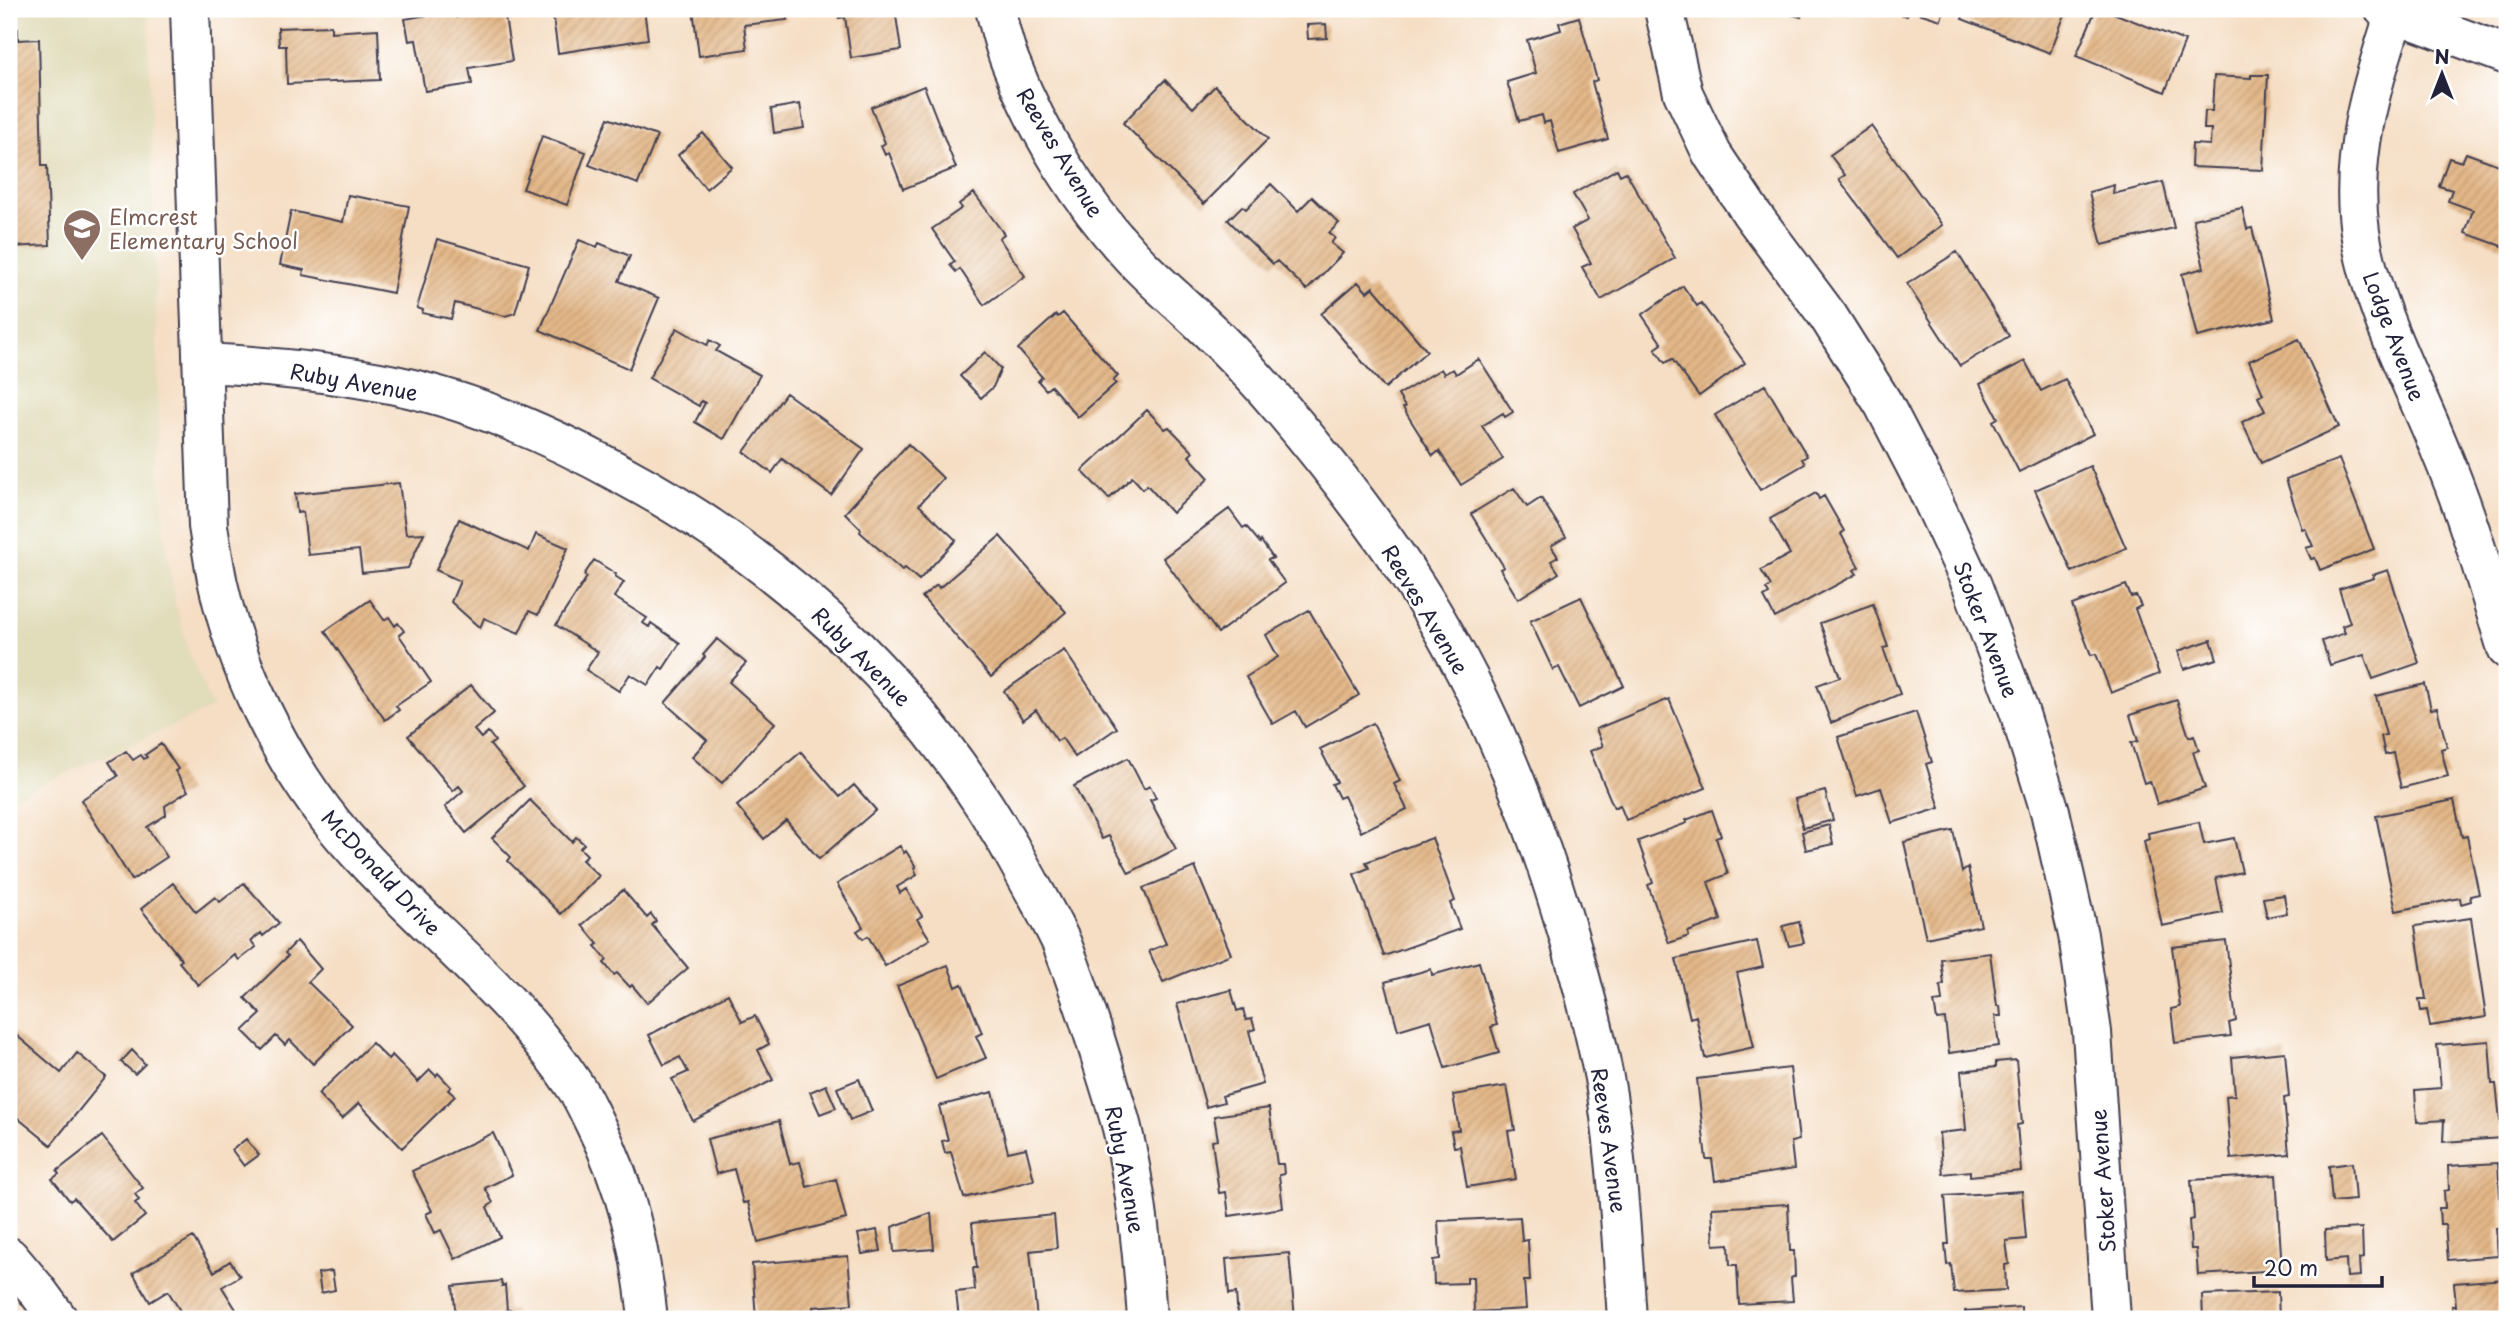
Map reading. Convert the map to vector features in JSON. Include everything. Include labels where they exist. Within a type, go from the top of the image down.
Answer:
[{"type":"street","name":"McDonald Drive","points":[[190,9],[208,526],[218,584],[235,645],[263,710],[294,768],[334,825],[498,994],[542,1042],[575,1086],[611,1156],[631,1215],[643,1271],[648,1319]]},
{"type":"street","name":"Reeves Avenue","points":[[995,9],[1011,64],[1035,118],[1098,218],[1133,259],[1208,330],[1282,408],[1362,508],[1419,591],[1455,652],[1492,726],[1551,876],[1590,1018],[1606,1091],[1616,1171],[1627,1319]]},
{"type":"street","name":"Stoker Avenue","points":[[1664,9],[1683,93],[1712,154],[1752,214],[1828,316],[1884,405],[1925,484],[1972,585],[2019,710],[2050,811],[2078,935],[2091,1020],[2111,1319]]},
{"type":"street","points":[[2389,11],[2507,55]]},
{"type":"street","name":"Lodge Avenue","points":[[2389,11],[2367,108],[2358,190],[2360,230],[2369,276],[2466,518],[2507,649]]},
{"type":"street","name":"Ruby Avenue","points":[[204,363],[267,366],[398,386],[456,402],[585,454],[661,495],[727,538],[801,595],[864,654],[918,713],[974,787],[1060,941],[1095,1035],[1122,1128],[1137,1213],[1147,1319]]},
{"type":"street","points":[[9,1257],[58,1319]]},
{"type":"shaded area","name":"Elmcrest Elementary School","points":[[9,9],[148,9],[161,488],[166,548],[176,606],[190,656],[212,708],[9,799]]},
{"type":"building","points":[[488,9],[504,10],[512,61],[469,68],[472,84],[425,91],[416,40],[409,41],[405,19],[455,10],[456,17]]},
{"type":"building","points":[[552,9],[644,9],[648,39],[558,53]]},
{"type":"building","points":[[693,9],[785,9],[787,20],[744,25],[747,49],[699,56]]},
{"type":"building","points":[[837,9],[895,9],[901,50],[851,58],[845,17],[839,18]]},
{"type":"building","points":[[1772,9],[1803,9],[1801,17]]},
{"type":"building","points":[[1890,9],[1944,9],[1941,20],[1909,10],[1907,16]]},
{"type":"building","points":[[1966,9],[2067,9],[2050,53],[1962,19]]},
{"type":"building","points":[[2096,9],[2103,9],[2185,41],[2165,92],[2076,56]]},
{"type":"building","points":[[1579,17],[1597,80],[1592,82],[1608,139],[1559,153],[1550,121],[1544,123],[1542,115],[1519,121],[1507,82],[1536,73],[1527,40],[1561,30],[1559,23]]},
{"type":"building","points":[[1326,24],[1327,38],[1308,39],[1307,25]]},
{"type":"building","points":[[331,26],[331,32],[378,29],[380,80],[287,84],[286,46],[279,46],[278,28]]},
{"type":"building","points":[[18,29],[18,40],[39,39],[42,166],[47,166],[50,245],[9,247],[9,30]]},
{"type":"building","points":[[2251,75],[2268,75],[2263,170],[2191,167],[2192,144],[2210,145],[2211,129],[2204,129],[2205,111],[2212,111],[2214,76],[2251,78]]},
{"type":"building","points":[[1165,80],[1193,108],[1215,86],[1268,139],[1204,204],[1123,123]]},
{"type":"building","points":[[924,86],[956,168],[903,189],[889,153],[885,155],[881,146],[885,143],[871,107]]},
{"type":"building","points":[[800,104],[804,128],[774,133],[771,109]]},
{"type":"building","points":[[608,118],[657,136],[638,184],[589,165]]},
{"type":"building","points":[[1871,126],[1942,225],[1897,258],[1839,179],[1845,175],[1830,155]]},
{"type":"building","points":[[703,133],[732,167],[706,189],[678,155]]},
{"type":"building","points":[[542,136],[586,152],[567,205],[523,189]]},
{"type":"building","points":[[2466,153],[2507,168],[2507,248],[2465,233],[2473,210],[2448,201],[2452,190],[2439,186],[2449,158],[2462,162]]},
{"type":"building","points":[[1617,169],[1620,175],[1626,172],[1675,258],[1601,300],[1582,267],[1591,263],[1572,229],[1588,220],[1573,194]]},
{"type":"building","points":[[2163,182],[2174,228],[2102,245],[2089,192],[2114,185],[2113,194]]},
{"type":"building","points":[[1271,184],[1298,211],[1312,197],[1339,223],[1329,233],[1335,238],[1331,243],[1343,253],[1307,290],[1277,261],[1273,264],[1228,220],[1242,206],[1246,209]]},
{"type":"building","points":[[974,193],[1004,234],[999,238],[1025,276],[984,305],[960,269],[956,272],[950,265],[955,262],[932,229],[962,208],[959,204]]},
{"type":"building","points":[[348,195],[409,206],[393,293],[303,275],[304,270],[280,265],[291,211],[343,222]]},
{"type":"building","points":[[2242,208],[2247,229],[2252,228],[2274,319],[2197,337],[2182,274],[2204,268],[2193,219]]},
{"type":"building","points":[[437,239],[529,265],[515,313],[505,316],[455,303],[451,319],[422,313],[423,310],[417,308]]},
{"type":"building","points":[[579,240],[597,247],[599,243],[630,256],[619,281],[659,298],[629,369],[540,330]]},
{"type":"building","points":[[1957,252],[2009,336],[1960,366],[1907,284]]},
{"type":"building","points":[[1358,282],[1367,292],[1373,287],[1427,351],[1385,388],[1321,314]]},
{"type":"building","points":[[1683,286],[1697,306],[1701,303],[1745,363],[1699,396],[1672,359],[1665,363],[1655,349],[1662,344],[1642,315]]},
{"type":"building","points":[[1063,313],[1118,376],[1113,381],[1116,383],[1078,417],[1051,386],[1046,390],[1038,381],[1042,377],[1018,349],[1056,315],[1058,317]]},
{"type":"building","points":[[677,328],[707,345],[710,340],[720,346],[716,351],[760,375],[724,439],[695,422],[705,403],[701,401],[699,406],[649,378]]},
{"type":"building","points":[[2299,339],[2339,427],[2261,463],[2242,422],[2265,411],[2258,397],[2263,394],[2249,361]]},
{"type":"building","points":[[985,352],[1001,369],[993,387],[981,398],[960,376]]},
{"type":"building","points":[[1479,359],[1513,412],[1505,417],[1503,413],[1482,426],[1503,459],[1461,485],[1439,451],[1433,456],[1403,408],[1405,407],[1398,395],[1441,369],[1444,374],[1453,369],[1456,374]]},
{"type":"building","points":[[2025,361],[2041,391],[2065,379],[2093,434],[2019,472],[1993,421],[1998,418],[1980,384]]},
{"type":"building","points":[[1765,385],[1807,456],[1802,459],[1805,464],[1760,490],[1715,415]]},
{"type":"building","points":[[786,393],[864,449],[831,495],[782,459],[772,473],[744,452]]},
{"type":"building","points":[[1147,410],[1165,429],[1169,427],[1193,452],[1189,456],[1209,478],[1172,513],[1147,485],[1143,489],[1132,477],[1109,499],[1082,471]]},
{"type":"building","points":[[908,444],[943,478],[919,505],[956,540],[919,580],[905,568],[902,570],[860,532],[861,529],[845,513]]},
{"type":"building","points":[[2339,459],[2374,549],[2320,570],[2315,558],[2311,559],[2306,548],[2313,546],[2305,528],[2302,529],[2286,479]]},
{"type":"building","points":[[2090,466],[2126,548],[2072,572],[2035,490]]},
{"type":"building","points":[[399,483],[406,534],[424,533],[408,568],[362,573],[359,550],[308,555],[303,512],[297,513],[295,494]]},
{"type":"building","points":[[1514,488],[1527,507],[1541,498],[1566,537],[1551,546],[1558,557],[1551,561],[1559,573],[1518,599],[1500,569],[1504,567],[1471,514]]},
{"type":"building","points":[[1816,493],[1819,499],[1824,496],[1844,531],[1841,534],[1859,567],[1854,570],[1857,574],[1775,618],[1764,597],[1769,594],[1766,589],[1771,586],[1761,570],[1790,554],[1770,519]]},
{"type":"building","points":[[1229,509],[1243,528],[1246,526],[1260,543],[1261,541],[1273,558],[1268,560],[1285,583],[1218,633],[1163,558]]},
{"type":"building","points":[[459,519],[529,551],[536,534],[568,548],[538,615],[529,611],[519,633],[484,618],[480,628],[451,602],[460,581],[436,570]]},
{"type":"building","points":[[1000,536],[1066,612],[991,677],[922,597],[937,585],[939,588]]},
{"type":"building","points":[[594,560],[624,582],[614,597],[647,618],[643,623],[649,627],[651,623],[680,643],[663,669],[660,667],[648,685],[630,674],[619,691],[586,670],[598,652],[556,625],[587,577],[584,575]]},
{"type":"building","points":[[2388,570],[2419,663],[2373,679],[2364,655],[2330,665],[2322,641],[2345,633],[2342,626],[2350,623],[2339,589],[2374,578],[2373,575]]},
{"type":"building","points":[[2126,585],[2131,597],[2136,596],[2141,606],[2135,609],[2159,674],[2111,693],[2096,654],[2091,655],[2072,605]]},
{"type":"building","points":[[1581,597],[1624,686],[1579,708],[1559,667],[1553,670],[1530,621]]},
{"type":"building","points":[[370,600],[384,620],[389,617],[395,626],[398,623],[404,631],[399,635],[431,682],[396,706],[399,710],[385,720],[325,631]]},
{"type":"building","points":[[1873,604],[1888,647],[1883,648],[1900,694],[1831,723],[1817,685],[1840,677],[1820,623]]},
{"type":"building","points":[[1309,610],[1359,695],[1305,727],[1296,711],[1273,724],[1246,677],[1278,657],[1266,635]]},
{"type":"building","points":[[717,639],[746,663],[729,682],[775,723],[722,783],[692,757],[707,740],[665,703]]},
{"type":"building","points":[[2211,640],[2217,659],[2184,669],[2178,651]]},
{"type":"building","points":[[1064,650],[1117,728],[1075,757],[1062,738],[1057,741],[1036,710],[1023,720],[1004,691]]},
{"type":"building","points":[[2425,684],[2431,709],[2437,708],[2447,747],[2441,749],[2448,776],[2401,788],[2393,753],[2385,755],[2381,736],[2386,735],[2376,696]]},
{"type":"building","points":[[471,685],[494,713],[474,730],[481,738],[488,732],[495,741],[490,745],[524,786],[466,833],[445,807],[463,791],[459,786],[453,791],[408,736]]},
{"type":"building","points":[[1669,699],[1706,788],[1626,820],[1620,805],[1614,808],[1590,751],[1603,746],[1596,729]]},
{"type":"building","points":[[2177,700],[2189,737],[2194,735],[2199,750],[2193,752],[2205,788],[2157,804],[2150,781],[2144,783],[2131,743],[2138,741],[2130,715]]},
{"type":"building","points":[[1916,712],[1932,762],[1926,764],[1940,808],[1892,823],[1881,788],[1857,796],[1838,737]]},
{"type":"building","points":[[1373,723],[1400,781],[1394,784],[1407,809],[1361,832],[1344,796],[1339,798],[1332,784],[1337,782],[1320,749]]},
{"type":"building","points":[[161,744],[178,769],[175,771],[188,791],[165,806],[166,815],[147,827],[167,857],[132,880],[81,800],[118,776],[109,762],[126,751],[133,760],[141,755],[144,759],[147,757],[145,755]]},
{"type":"building","points":[[801,752],[840,797],[854,785],[876,810],[819,859],[786,820],[764,839],[737,806]]},
{"type":"building","points":[[1128,758],[1144,789],[1150,786],[1156,798],[1150,800],[1176,849],[1129,873],[1109,836],[1102,839],[1074,786]]},
{"type":"building","points":[[1825,791],[1833,820],[1803,828],[1795,799]]},
{"type":"building","points":[[530,800],[572,842],[576,837],[584,844],[580,848],[587,855],[582,860],[599,876],[561,914],[508,861],[511,857],[492,838]]},
{"type":"building","points":[[2454,800],[2462,837],[2467,836],[2479,894],[2470,896],[2471,901],[2461,904],[2460,898],[2396,911],[2376,816]]},
{"type":"building","points":[[1712,810],[1721,836],[1716,838],[1728,874],[1708,882],[1721,920],[1688,932],[1689,936],[1669,943],[1648,885],[1653,883],[1638,841],[1687,823],[1686,820]]},
{"type":"building","points":[[2199,822],[2204,844],[2234,838],[2242,872],[2216,878],[2223,913],[2162,926],[2144,841],[2149,839],[2148,833]]},
{"type":"building","points":[[1829,825],[1833,844],[1806,850],[1802,832]]},
{"type":"building","points":[[1953,830],[1962,872],[1968,868],[1981,926],[1926,938],[1904,842]]},
{"type":"building","points":[[1432,838],[1455,901],[1450,903],[1460,929],[1384,956],[1354,874],[1369,868],[1366,862]]},
{"type":"building","points":[[900,846],[916,867],[914,868],[917,875],[897,887],[900,893],[906,889],[922,916],[917,919],[930,939],[885,966],[868,936],[863,939],[857,931],[863,927],[837,884]]},
{"type":"building","points":[[1195,867],[1231,954],[1163,982],[1149,951],[1166,944],[1143,888]]},
{"type":"building","points":[[173,883],[196,912],[215,897],[220,902],[244,883],[279,923],[263,936],[261,933],[251,941],[256,947],[239,960],[235,955],[198,985],[179,962],[182,960],[141,909]]},
{"type":"building","points":[[623,890],[647,918],[651,914],[656,921],[652,925],[688,968],[647,1003],[632,985],[630,987],[617,973],[614,975],[604,963],[607,960],[595,946],[598,944],[582,925]]},
{"type":"building","points":[[2284,895],[2287,913],[2267,917],[2263,898]]},
{"type":"building","points":[[2471,918],[2486,1017],[2430,1026],[2427,1010],[2421,1011],[2419,999],[2426,999],[2415,926]]},
{"type":"building","points":[[1799,922],[1804,943],[1789,946],[1783,926]]},
{"type":"building","points":[[297,941],[321,969],[308,982],[352,1025],[313,1064],[290,1040],[285,1045],[276,1036],[262,1050],[243,1031],[261,1014],[245,998],[288,956],[285,953]]},
{"type":"building","points":[[1757,941],[1763,967],[1737,973],[1754,1047],[1705,1058],[1696,1016],[1690,1018],[1676,959]]},
{"type":"building","points":[[2226,941],[2236,1021],[2229,1023],[2231,1036],[2175,1043],[2171,1009],[2180,1007],[2172,947]]},
{"type":"building","points":[[1990,953],[1997,1006],[2000,1006],[2001,1016],[1995,1016],[1999,1046],[1949,1053],[1945,1019],[1937,1020],[1934,1002],[1942,1001],[1940,985],[1944,984],[1941,959]]},
{"type":"building","points":[[1479,962],[1497,1025],[1491,1027],[1499,1053],[1445,1068],[1431,1020],[1398,1030],[1385,982],[1431,969],[1432,975]]},
{"type":"building","points":[[948,965],[956,987],[962,984],[982,1033],[976,1036],[986,1058],[936,1079],[897,986]]},
{"type":"building","points":[[1231,990],[1237,1011],[1243,1009],[1246,1020],[1252,1019],[1255,1029],[1249,1031],[1263,1084],[1222,1096],[1224,1102],[1206,1107],[1177,1004]]},
{"type":"building","points":[[728,994],[742,1022],[755,1016],[769,1044],[758,1050],[773,1080],[693,1121],[672,1079],[688,1072],[680,1057],[664,1065],[649,1035]]},
{"type":"building","points":[[9,1029],[61,1073],[77,1053],[106,1077],[51,1145],[9,1111]]},
{"type":"building","points":[[2489,1041],[2492,1084],[2496,1084],[2502,1138],[2443,1142],[2444,1120],[2417,1122],[2415,1090],[2441,1088],[2437,1045]]},
{"type":"building","points":[[372,1043],[388,1059],[392,1055],[418,1082],[430,1070],[436,1076],[438,1073],[451,1087],[448,1090],[455,1096],[402,1148],[359,1103],[342,1119],[318,1094]]},
{"type":"building","points":[[132,1050],[145,1064],[135,1074],[121,1062]]},
{"type":"building","points":[[2285,1052],[2289,1097],[2284,1098],[2289,1154],[2231,1159],[2226,1096],[2235,1095],[2232,1057]]},
{"type":"building","points":[[2016,1060],[2022,1124],[2017,1125],[2021,1171],[1970,1176],[1970,1171],[1943,1174],[1939,1133],[1966,1130],[1961,1071],[1996,1067],[1996,1062]]},
{"type":"building","points":[[1790,1068],[1799,1140],[1791,1142],[1794,1169],[1715,1181],[1712,1159],[1706,1159],[1697,1079]]},
{"type":"building","points":[[859,1079],[872,1111],[850,1120],[837,1088]]},
{"type":"building","points":[[826,1085],[836,1108],[820,1114],[810,1092]]},
{"type":"building","points":[[1507,1086],[1515,1130],[1508,1131],[1516,1179],[1467,1187],[1460,1146],[1454,1147],[1451,1131],[1459,1130],[1453,1095]]},
{"type":"building","points":[[993,1092],[1008,1152],[1026,1148],[1034,1180],[964,1198],[951,1152],[945,1153],[942,1141],[948,1140],[939,1106]]},
{"type":"building","points":[[1269,1108],[1277,1164],[1283,1164],[1284,1174],[1279,1175],[1283,1208],[1229,1216],[1226,1192],[1219,1193],[1212,1141],[1218,1140],[1214,1116]]},
{"type":"building","points":[[779,1121],[790,1164],[800,1162],[807,1187],[836,1179],[846,1219],[758,1242],[748,1202],[743,1203],[734,1169],[716,1174],[707,1139]]},
{"type":"building","points":[[493,1133],[512,1175],[485,1188],[493,1203],[487,1207],[500,1237],[455,1259],[441,1230],[435,1233],[426,1214],[432,1211],[412,1171]]},
{"type":"building","points":[[102,1136],[143,1188],[135,1194],[139,1200],[135,1203],[145,1216],[113,1242],[74,1198],[70,1201],[52,1179],[59,1174],[57,1171]]},
{"type":"building","points":[[246,1139],[259,1155],[244,1166],[232,1150]]},
{"type":"building","points":[[2352,1163],[2355,1200],[2332,1202],[2329,1166]]},
{"type":"building","points":[[2498,1163],[2502,1228],[2496,1228],[2498,1256],[2448,1260],[2445,1224],[2440,1224],[2439,1208],[2445,1208],[2444,1191],[2449,1190],[2448,1166]]},
{"type":"building","points":[[2276,1175],[2282,1270],[2198,1275],[2196,1249],[2191,1249],[2189,1220],[2194,1219],[2191,1180]]},
{"type":"building","points":[[2022,1191],[2026,1239],[2006,1241],[2009,1264],[2005,1265],[2006,1290],[1954,1293],[1951,1264],[1947,1265],[1945,1244],[1949,1244],[1945,1196]]},
{"type":"building","points":[[1788,1204],[1790,1251],[1794,1251],[1795,1276],[1791,1278],[1793,1301],[1739,1304],[1737,1265],[1730,1265],[1729,1244],[1714,1245],[1712,1208]]},
{"type":"building","points":[[931,1213],[934,1249],[894,1252],[892,1227]]},
{"type":"building","points":[[1054,1215],[1057,1248],[1030,1251],[1037,1319],[959,1319],[956,1292],[975,1290],[973,1268],[977,1268],[972,1223]]},
{"type":"building","points":[[1520,1217],[1522,1241],[1528,1240],[1530,1281],[1524,1281],[1526,1309],[1474,1312],[1473,1277],[1467,1277],[1467,1283],[1434,1284],[1433,1260],[1440,1259],[1438,1221]]},
{"type":"building","points":[[2362,1228],[2363,1258],[2359,1259],[2360,1276],[2347,1277],[2346,1259],[2326,1261],[2325,1230]]},
{"type":"building","points":[[877,1230],[881,1251],[862,1254],[858,1234]]},
{"type":"building","points":[[193,1237],[214,1272],[230,1261],[240,1276],[222,1287],[242,1319],[177,1319],[176,1317],[182,1314],[168,1291],[150,1302],[133,1273]]},
{"type":"building","points":[[1289,1253],[1295,1319],[1238,1319],[1236,1293],[1229,1294],[1226,1259]]},
{"type":"building","points":[[848,1256],[852,1304],[813,1307],[814,1319],[756,1319],[752,1264]]},
{"type":"building","points":[[332,1271],[335,1290],[321,1293],[318,1273]]},
{"type":"building","points":[[2505,1279],[2507,1319],[2453,1319],[2452,1306],[2456,1306],[2454,1283]]},
{"type":"building","points":[[501,1281],[502,1286],[505,1285],[507,1310],[514,1310],[515,1319],[456,1319],[453,1286]]},
{"type":"building","points":[[2278,1292],[2279,1319],[2203,1319],[2202,1295]]},
{"type":"building","points":[[2021,1307],[2021,1319],[1965,1319],[1965,1311]]},
{"type":"place","name":"Elmcrest Elementary School","points":[[82,262]]}]
